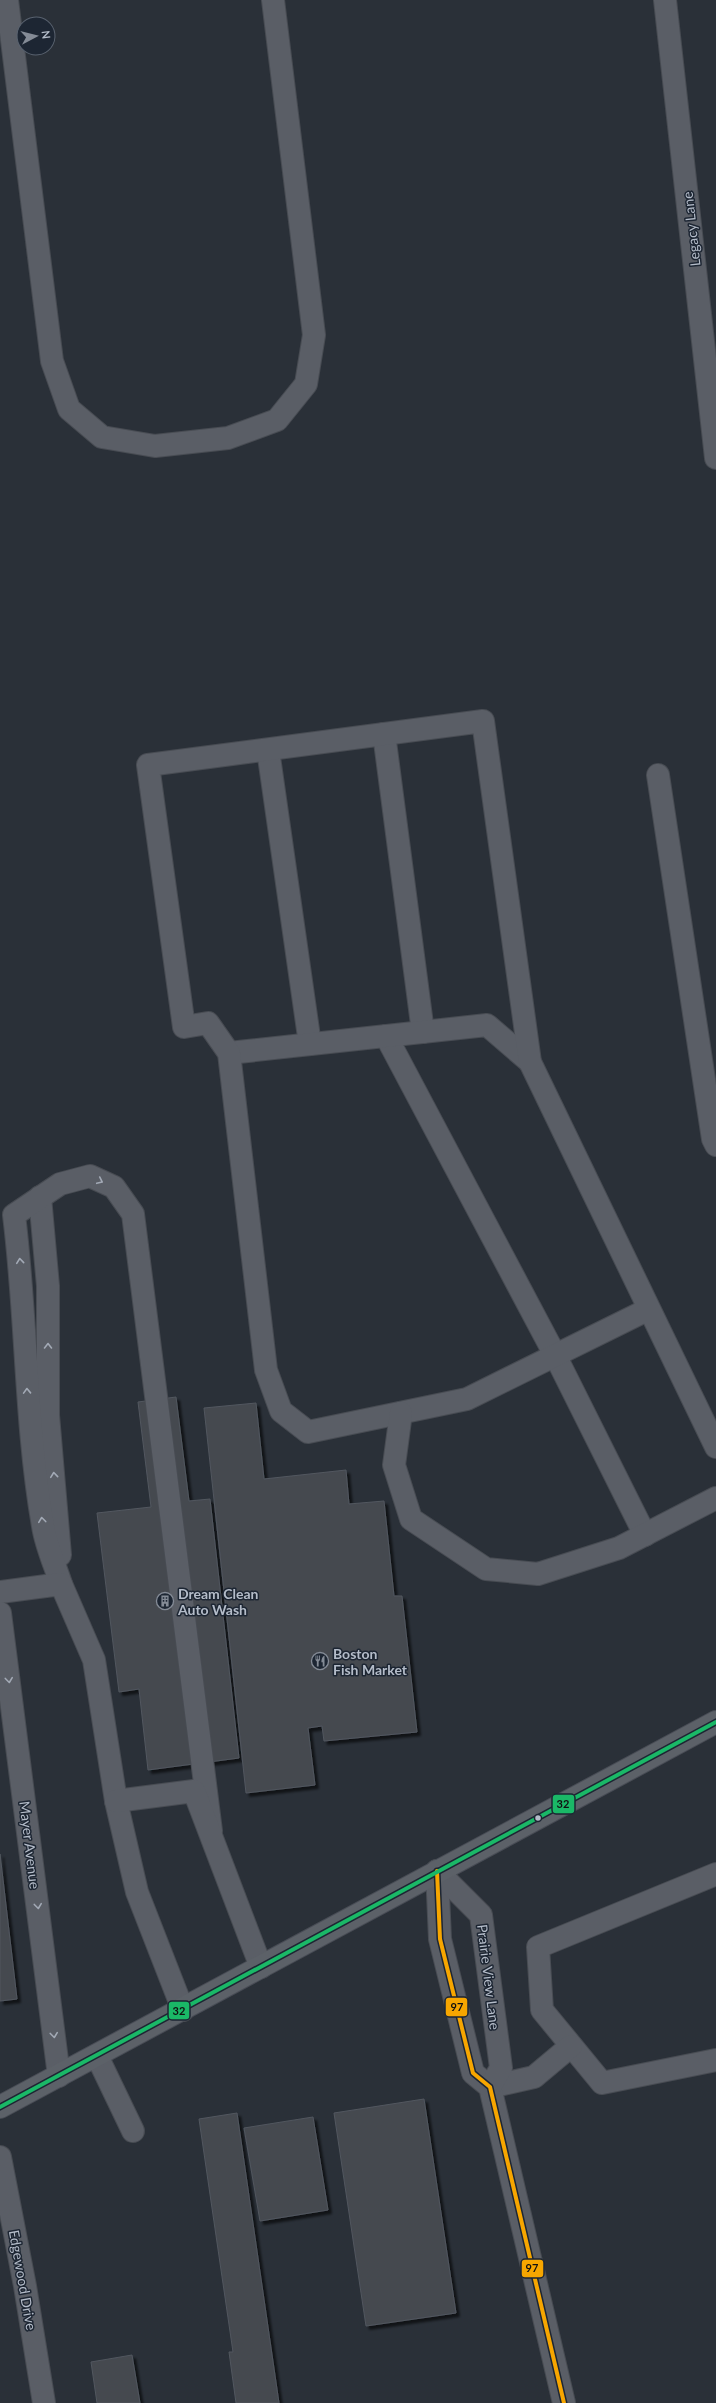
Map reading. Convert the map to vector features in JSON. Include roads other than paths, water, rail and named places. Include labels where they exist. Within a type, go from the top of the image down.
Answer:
[{"type":"main road","points":[[0,2107],[183,2010],[437,1871],[716,1722]]},
{"type":"street","points":[[7,0],[52,361],[69,409],[102,437],[155,446],[228,438],[277,420],[306,384],[314,335],[273,0]]},
{"type":"street","name":"Legacy Lane","points":[[665,0],[716,458]]},
{"type":"street","points":[[649,1309],[467,1399],[308,1432],[281,1411],[266,1370],[229,1053],[208,1023],[184,1027],[148,766],[483,721],[530,1062],[716,1447]]},
{"type":"street","points":[[384,734],[423,1032]]},
{"type":"street","points":[[268,750],[310,1044]]},
{"type":"street","points":[[658,775],[713,1139],[716,1145]]},
{"type":"street","points":[[229,1053],[487,1025],[530,1062]]},
{"type":"street","points":[[386,1036],[555,1356],[645,1535]]},
{"type":"street","points":[[183,2010],[137,1892],[116,1801],[94,1660],[61,1584],[43,1528],[28,1414],[23,1292],[14,1215],[60,1184],[90,1176],[114,1187],[133,1214],[211,1831]]},
{"type":"street","points":[[401,1413],[394,1465],[410,1519],[486,1569],[538,1574],[619,1548],[716,1498]]},
{"type":"street","points":[[0,1592],[61,1584]]},
{"type":"street","name":"Mayer Avenue","points":[[0,1613],[59,2076]]},
{"type":"street","points":[[116,1801],[194,1791],[211,1831],[261,1967]]},
{"type":"street","points":[[437,1871],[440,1939],[473,2073],[490,2087],[564,2403]]},
{"type":"street","name":"Prairie View Lane","points":[[437,1871],[481,1915],[501,2068],[490,2087]]},
{"type":"street","points":[[716,1874],[538,1947],[542,2010],[602,2083],[716,2060]]},
{"type":"street","points":[[490,2087],[534,2077],[571,2046]]},
{"type":"street","points":[[97,2056],[133,2131]]},
{"type":"street","name":"Edgewood Drive","points":[[0,2157],[25,2286],[44,2403]]},
{"type":"place","name":"Dream Clean Auto Wash","points":[[165,1601]]},
{"type":"place","name":"Boston Fish Market","points":[[320,1661]]}]
